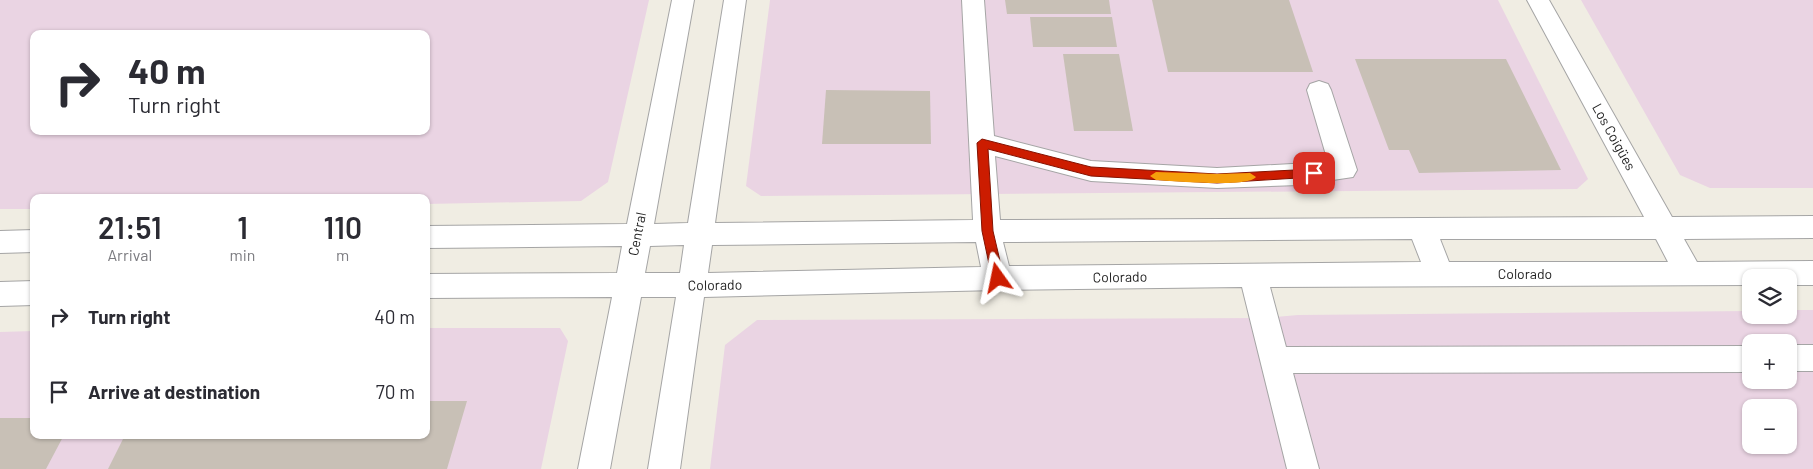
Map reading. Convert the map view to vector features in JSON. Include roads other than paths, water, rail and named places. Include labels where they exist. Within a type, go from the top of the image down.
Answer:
[{"type":"street","name":"Central","points":[[594,469],[627,286],[683,0]]},
{"type":"street","points":[[664,469],[735,0]]},
{"type":"street","points":[[974,0],[987,231],[998,278]]},
{"type":"street","name":"Los Coigües","points":[[1538,0],[1689,273]]},
{"type":"street","points":[[982,143],[1091,171],[1217,178],[1299,175],[1344,170],[1319,90]]},
{"type":"street","points":[[430,237],[987,231],[1813,227]]},
{"type":"street","points":[[1422,228],[1440,274]]},
{"type":"street","points":[[0,242],[30,241]]},
{"type":"street","name":"Colorado","points":[[430,286],[692,286],[998,278],[1813,273]]},
{"type":"street","points":[[1253,276],[1303,469]]},
{"type":"street","points":[[0,294],[30,293]]},
{"type":"street","points":[[1275,360],[1742,358]]},
{"type":"street","points":[[1797,358],[1813,358]]}]
